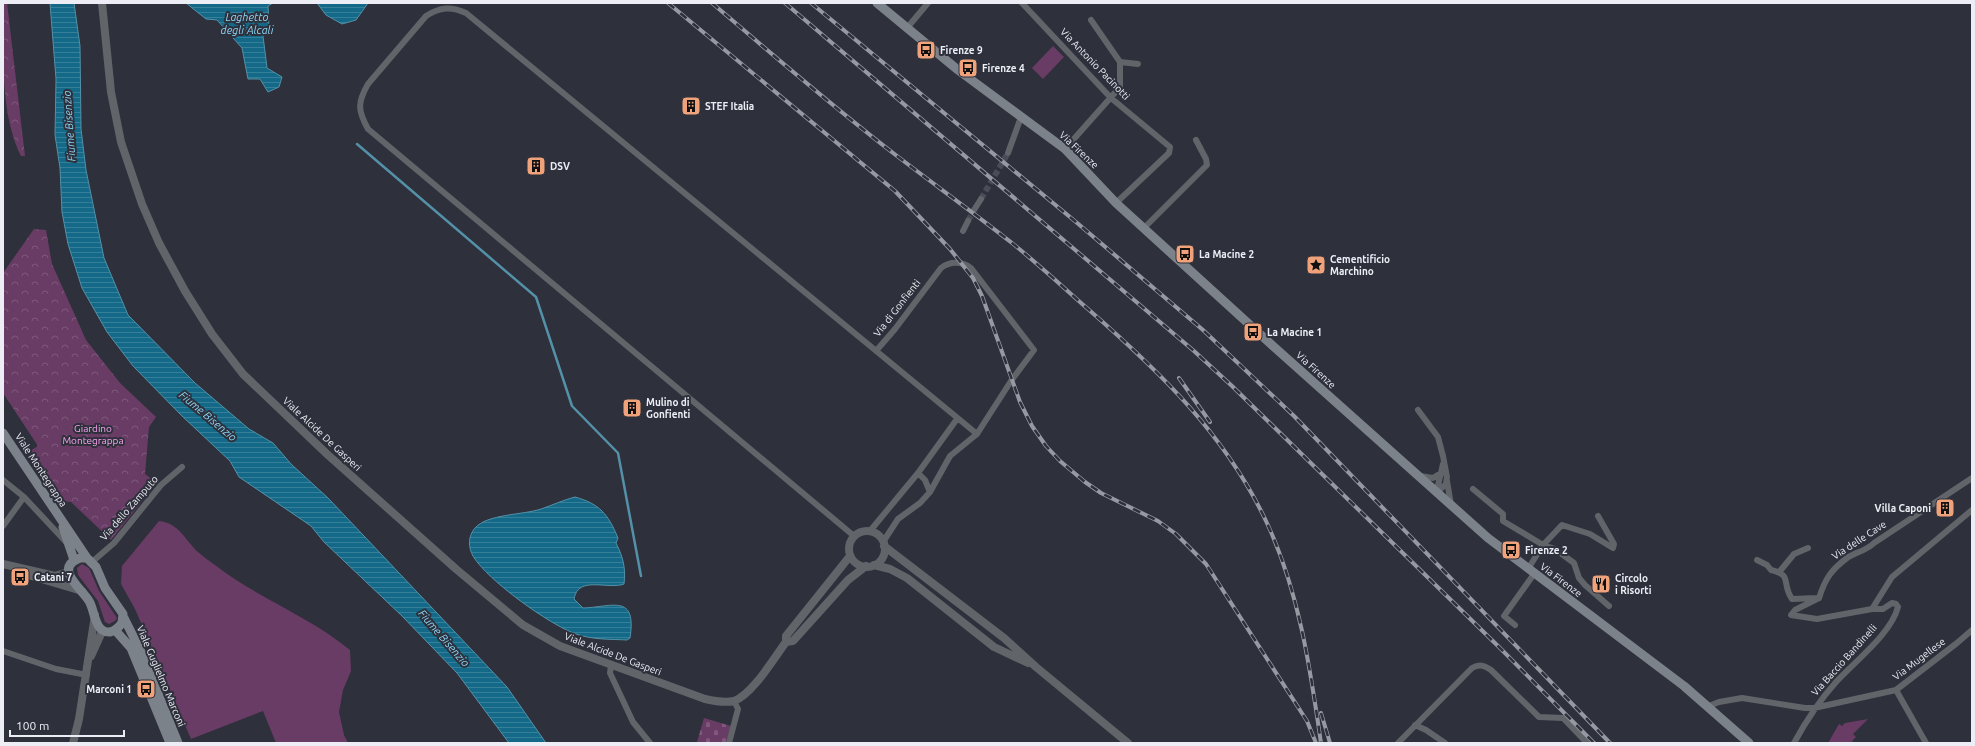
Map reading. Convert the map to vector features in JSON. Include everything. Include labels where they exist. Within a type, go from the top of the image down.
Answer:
[{"type":"main road","name":"Via Firenze","points":[[877,3],[958,70],[1065,149],[1116,202],[1144,228],[1451,507],[1488,538],[1709,706],[1749,743]]},
{"type":"main road","name":"Viale Montegrappa","points":[[3,433],[60,520]]},
{"type":"main road","points":[[60,520],[74,560],[68,572],[71,580],[90,602],[95,615],[96,623],[104,631],[109,632],[120,627],[124,618]]},
{"type":"main road","name":"Viale Guglielmo Marconi","points":[[60,520],[85,552],[105,588],[121,609],[141,652],[178,743]]},
{"type":"main road","points":[[74,560],[80,558],[89,560]]},
{"type":"main road","name":"Viale Guglielmo Marconi","points":[[115,630],[131,648],[170,743]]},
{"type":"street","name":"Viale Alcide De Gasperi","points":[[102,3],[111,92],[121,142],[137,190],[159,243],[212,334],[243,374],[328,455],[502,608],[523,624],[560,646],[611,665],[706,699],[718,702],[734,701]]},
{"type":"street","points":[[907,28],[928,3]]},
{"type":"street","name":"Via Antonio Pacinotti","points":[[1022,3],[1111,98],[1170,147],[1171,150],[1169,153],[1116,202]]},
{"type":"street","points":[[854,536],[368,129],[361,117],[359,106],[361,96],[368,84],[426,16],[434,10],[446,7],[457,9],[466,13],[876,351]]},
{"type":"street","points":[[1065,149],[1120,87],[1120,62],[1091,20]]},
{"type":"street","points":[[1120,62],[1138,64]]},
{"type":"street","points":[[1008,153],[1021,116]]},
{"type":"street","points":[[1144,228],[1207,165],[1206,159],[1196,140]]},
{"type":"street","points":[[974,210],[981,199]]},
{"type":"street","points":[[963,230],[968,220]]},
{"type":"street","name":"Via di Gonfienti","points":[[961,263],[967,265],[975,272],[1034,350],[1011,380],[977,434],[876,351],[941,268],[948,264],[961,263]]},
{"type":"street","points":[[1418,410],[1438,437],[1443,456],[1444,475],[1451,507]]},
{"type":"street","points":[[870,532],[918,473],[957,419]]},
{"type":"street","points":[[874,565],[882,557],[884,544],[898,519],[920,504],[930,492],[950,456],[977,434]]},
{"type":"street","name":"Via dello Zamputo","points":[[89,560],[114,542],[161,485],[182,467]]},
{"type":"street","points":[[1413,472],[1423,478],[1433,478],[1444,475]]},
{"type":"street","points":[[918,473],[925,480],[930,492]]},
{"type":"street","points":[[1436,493],[1437,484],[1444,475]]},
{"type":"street","name":"Via delle Cave","points":[[1819,598],[1830,572],[1847,558],[1867,550],[1874,543],[1972,478]]},
{"type":"street","points":[[3,480],[24,497],[69,544]]},
{"type":"street","points":[[1473,488],[1503,514],[1503,521],[1543,545],[1555,549],[1574,563],[1579,578],[1609,606]]},
{"type":"street","points":[[3,526],[24,497]]},
{"type":"street","name":"Via Baccio Bandinelli","points":[[1814,708],[1837,681],[1874,644],[1890,623],[1898,607],[1894,603],[1883,609],[1872,608],[1892,577],[1972,510]]},
{"type":"street","points":[[1515,626],[1504,616],[1531,571],[1543,545],[1562,525],[1590,534],[1613,548],[1614,544],[1598,516]]},
{"type":"street","points":[[1036,667],[994,647],[907,578],[890,569],[874,565],[866,566],[856,563],[850,556],[849,546],[854,536],[859,533],[870,532],[880,537],[884,544],[1004,638],[1036,667],[1128,743]]},
{"type":"street","points":[[1780,571],[1794,554],[1808,548]]},
{"type":"street","points":[[729,743],[738,709],[734,701],[746,692],[786,642],[786,636],[850,556]]},
{"type":"street","points":[[1756,560],[1767,565],[1771,570],[1780,571],[1784,576],[1788,592],[1792,599],[1819,598]]},
{"type":"street","points":[[3,564],[18,569],[56,576],[68,572]]},
{"type":"street","points":[[786,642],[793,641],[848,580],[866,566]]},
{"type":"street","points":[[18,569],[28,575],[82,591]]},
{"type":"street","points":[[1819,598],[1795,610],[1791,615],[1817,619],[1872,608]]},
{"type":"street","points":[[73,743],[87,675],[95,615]]},
{"type":"street","name":"Via Mugellese","points":[[1709,706],[1719,702],[1742,698],[1805,708],[1814,708],[1896,690],[1972,630]]},
{"type":"street","points":[[87,666],[101,634],[104,631]]},
{"type":"street","points":[[3,651],[56,669],[87,675]]},
{"type":"street","points":[[611,665],[610,673],[633,722],[650,743]]},
{"type":"street","points":[[1398,743],[1472,668],[1478,665],[1485,666],[1539,717],[1563,718],[1587,743]]},
{"type":"street","points":[[1896,690],[1926,743]]},
{"type":"street","points":[[1794,743],[1814,708]]},
{"type":"street","points":[[1415,725],[1426,730],[1445,743]]},
{"type":"green space","points":[[3,3],[7,3],[25,156],[21,156],[14,139],[6,102],[3,62]]},
{"type":"green space","points":[[1053,46],[1064,57],[1043,79],[1032,68]]},
{"type":"green space","name":"Giardino Montegrappa","points":[[34,229],[46,230],[52,264],[86,340],[120,383],[156,417],[149,427],[145,474],[157,483],[111,540],[71,502],[60,501],[27,453],[38,446],[3,393],[3,273]]},
{"type":"green space","points":[[159,521],[172,525],[200,554],[231,577],[318,627],[350,650],[351,671],[343,690],[339,712],[344,735],[348,743],[276,743],[263,711],[191,739],[135,609],[121,584],[122,566]]},
{"type":"green space","points":[[82,564],[89,568],[99,591],[117,618],[115,621],[109,624],[105,622],[98,601],[78,575],[77,568]]},
{"type":"green space","points":[[704,718],[731,726],[726,743],[697,742]]},
{"type":"green space","points":[[1868,719],[1853,734],[1856,737],[1852,741],[1854,743],[1828,743],[1839,724],[1842,726],[1845,723]]},
{"type":"water","name":"Fiume Bisenzio","points":[[50,3],[74,3],[80,46],[81,129],[86,170],[104,258],[128,315],[195,383],[249,429],[273,443],[291,464],[328,498],[507,687],[546,743],[509,743],[457,673],[402,616],[324,542],[311,526],[239,477],[230,461],[182,416],[133,366],[107,332],[82,288],[68,244],[62,212],[60,168],[55,135],[56,79]]},
{"type":"water","name":"Laghetto degli Alcali","points":[[186,3],[273,3],[268,6],[269,26],[263,36],[267,68],[282,77],[279,87],[268,92],[260,79],[248,79],[242,48],[217,20],[206,19]]},
{"type":"water","points":[[317,3],[368,3],[356,20],[342,24],[326,15]]},
{"type":"water","points":[[575,497],[597,507],[611,522],[618,538],[616,543],[622,558],[625,573],[624,584],[610,586],[587,585],[581,587],[574,599],[583,608],[612,605],[626,608],[630,614],[631,624],[630,638],[627,640],[602,639],[582,636],[565,629],[536,612],[505,589],[480,566],[471,553],[471,534],[481,523],[496,517],[541,509]]},
{"type":"waterway","points":[[357,144],[536,297],[572,406],[618,453],[641,576]]},
{"type":"tunnel","points":[[981,199],[1008,153]]},
{"type":"tunnel","points":[[968,221],[974,210]]},
{"type":"railway","points":[[668,3],[895,191],[950,249],[973,278],[982,296],[1020,402],[1032,426],[1046,446],[1060,461],[1101,493],[1158,521],[1176,534],[1206,564],[1307,721],[1316,743]]},
{"type":"railway","points":[[712,3],[850,119],[1031,259],[1114,332],[1165,380],[1210,432],[1231,460],[1249,489],[1266,521],[1287,575],[1302,630],[1321,743]]},
{"type":"railway","points":[[785,3],[1194,351],[1232,386],[1500,648],[1594,743]]},
{"type":"railway","points":[[811,3],[1076,222],[1203,330],[1294,416],[1610,743]]},
{"type":"railway","points":[[1179,378],[1210,422]]},
{"type":"railway","points":[[1321,713],[1330,743]]},
{"type":"place","name":"Firenze 9","points":[[926,50]]},
{"type":"place","name":"Firenze 4","points":[[968,68]]},
{"type":"place","name":"STEF Italia","points":[[691,106]]},
{"type":"place","name":"DSV","points":[[536,166]]},
{"type":"place","name":"La Macine 2","points":[[1185,254]]},
{"type":"place","name":"Cementificio Marchino","points":[[1316,265]]},
{"type":"place","name":"La Macine 1","points":[[1253,332]]},
{"type":"place","name":"Mulino di Gonfienti","points":[[632,408]]},
{"type":"place","name":"Villa Caponi","points":[[1945,508]]},
{"type":"place","name":"Firenze 2","points":[[1511,550]]},
{"type":"place","name":"Catani 7","points":[[20,577]]},
{"type":"place","name":"Circolo i Risorti","points":[[1601,584]]},
{"type":"place","name":"Marconi 1","points":[[146,689]]}]
